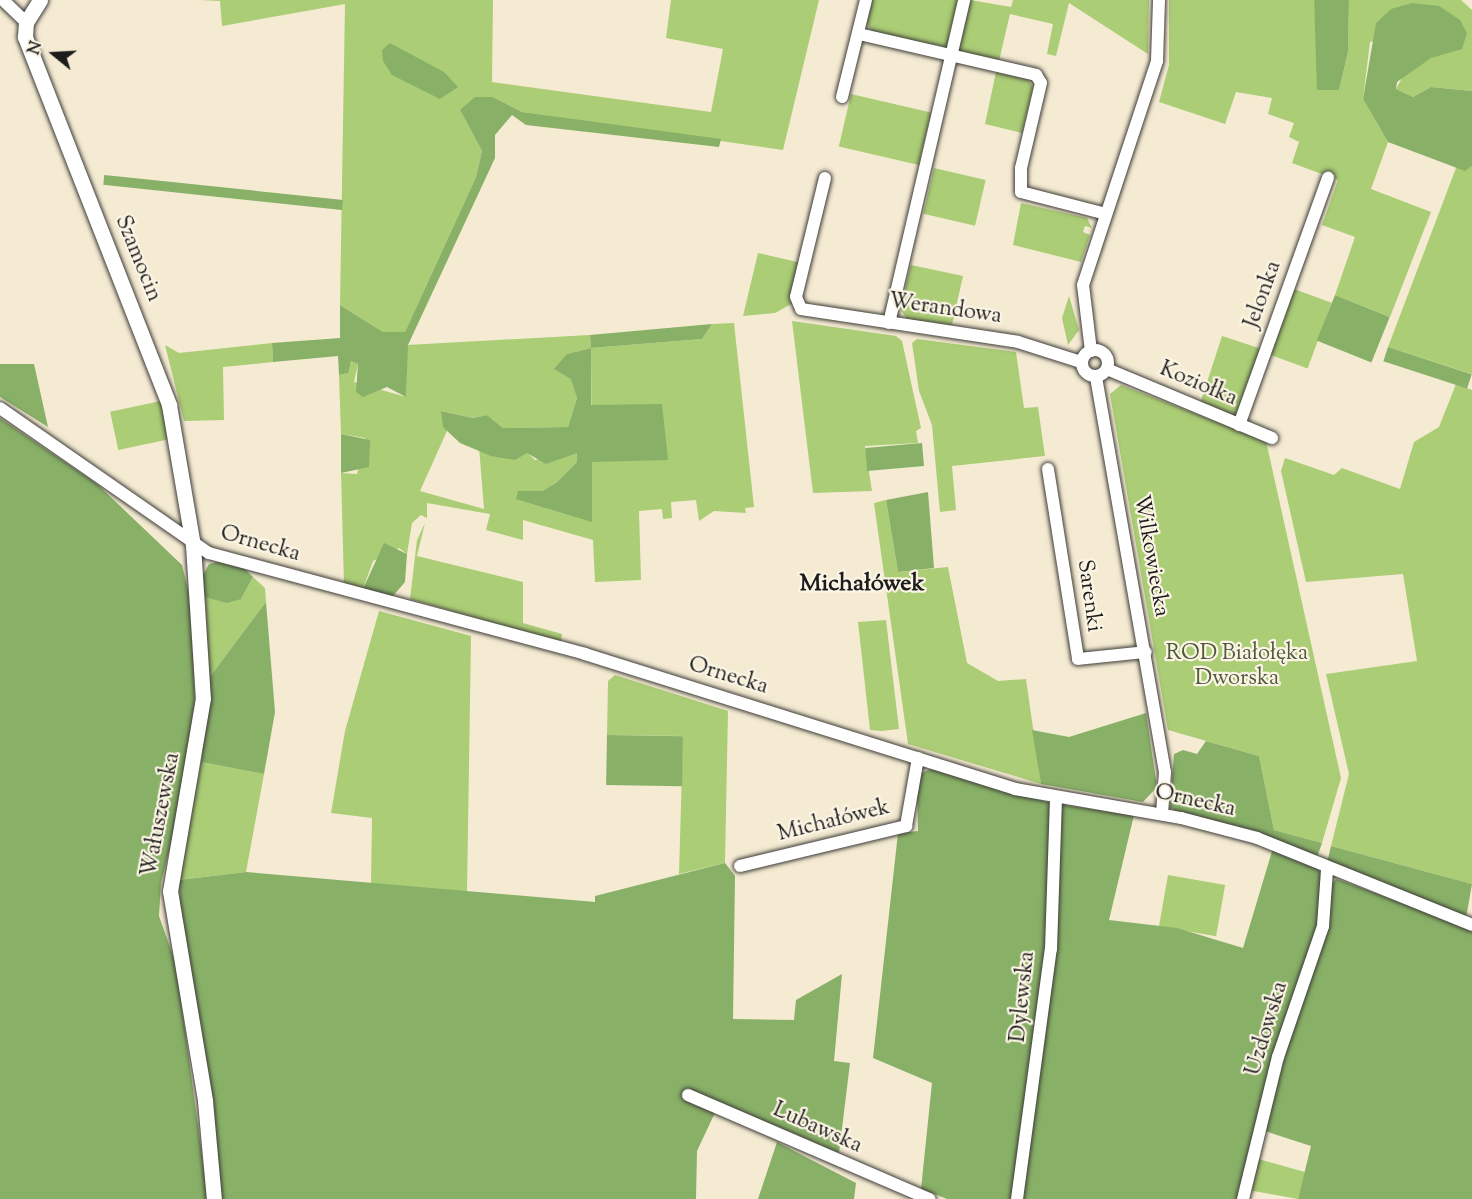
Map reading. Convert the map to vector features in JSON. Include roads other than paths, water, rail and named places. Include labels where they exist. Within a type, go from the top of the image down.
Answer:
[{"type":"street","points":[[3,0],[26,22],[40,0]]},
{"type":"street","points":[[842,97],[866,0]]},
{"type":"street","points":[[889,323],[963,0]]},
{"type":"street","points":[[1090,351],[1105,354],[1107,369],[1096,377],[1084,371],[1081,362],[1090,351],[1082,295],[1106,214],[1157,61],[1159,0]]},
{"type":"street","name":"Szamocin","points":[[26,22],[30,52],[169,405],[193,545]]},
{"type":"street","points":[[858,34],[1039,78],[1021,192],[1106,214]]},
{"type":"street","name":"Werandowa","points":[[825,178],[796,297],[801,309],[1018,342],[1081,362]]},
{"type":"street","name":"Jelonka","points":[[1239,425],[1328,178]]},
{"type":"street","name":"Koziołka","points":[[1107,369],[1272,438]]},
{"type":"street","name":"Wilkowiecka","points":[[1096,377],[1146,652],[1165,772],[1162,814]]},
{"type":"street","name":"Ornecka","points":[[0,408],[193,545],[585,654],[918,758],[1056,798],[1162,814],[1282,846],[1327,870],[1472,925]]},
{"type":"street","name":"Sarenki","points":[[1048,469],[1078,659],[1146,652]]},
{"type":"street","name":"Wałuszewska","points":[[193,545],[203,698],[170,891],[205,1101],[213,1199]]},
{"type":"street","name":"Michałówek","points":[[740,866],[906,826],[918,758]]},
{"type":"street","name":"Dylewska","points":[[1017,1199],[1051,949],[1056,798]]},
{"type":"street","name":"Uzdowska","points":[[1243,1199],[1278,1057],[1323,926],[1327,870]]},
{"type":"street","name":"Lubawska","points":[[688,1095],[930,1199]]},
{"type":"district","name":"Michałówek","points":[[862,585]]},
{"type":"park label","name":"ROD Białołęka Dworska","points":[[1237,666]]}]
